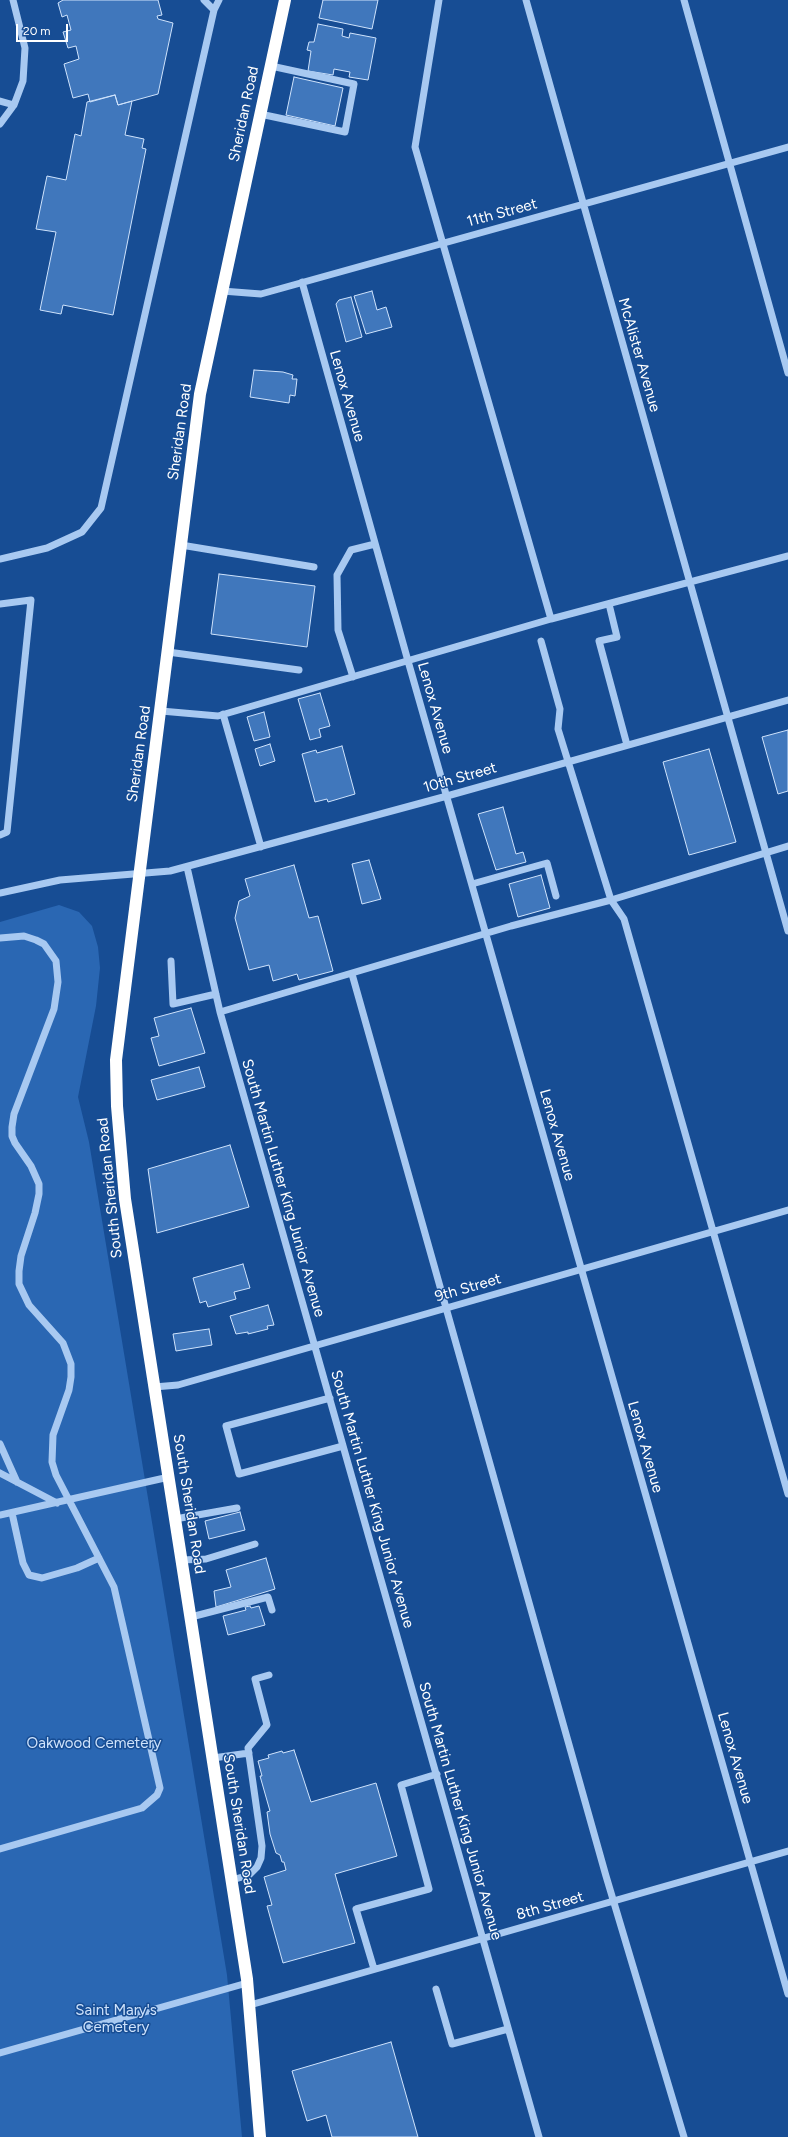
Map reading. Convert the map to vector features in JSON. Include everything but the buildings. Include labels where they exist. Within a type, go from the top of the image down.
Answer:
[{"type":"highway","name":"Sheridan Road","points":[[138,875],[161,711],[200,394],[285,0]]},
{"type":"highway","name":"South Sheridan Road","points":[[138,875],[116,1060],[117,1106],[125,1199],[247,1983],[260,2137]]},
{"type":"street","points":[[0,124],[14,105],[23,81],[25,48],[13,0]]},
{"type":"street","points":[[204,0],[214,10]]},
{"type":"street","points":[[0,559],[47,548],[82,532],[101,508],[214,10],[219,0]]},
{"type":"street","points":[[439,0],[415,147],[551,620]]},
{"type":"street","name":"McAlister Avenue","points":[[526,0],[788,931]]},
{"type":"street","points":[[684,0],[788,373]]},
{"type":"street","points":[[260,114],[345,132],[354,84],[271,66]]},
{"type":"street","points":[[0,101],[14,105]]},
{"type":"street","name":"11th Street","points":[[222,291],[261,294],[788,146]]},
{"type":"street","name":"Lenox Avenue","points":[[302,282],[408,661],[788,1994]]},
{"type":"street","points":[[353,677],[338,630],[337,575],[351,550],[375,544]]},
{"type":"street","points":[[181,545],[314,567]]},
{"type":"street","points":[[161,711],[218,716],[551,620],[788,556]]},
{"type":"street","points":[[0,603],[31,600],[7,832],[0,835]]},
{"type":"street","points":[[609,604],[618,637],[599,641],[627,745]]},
{"type":"street","points":[[541,641],[560,709],[558,729],[611,900],[624,919],[788,1494]]},
{"type":"street","points":[[168,652],[299,670]]},
{"type":"street","name":"10th Street","points":[[0,893],[60,880],[138,875],[170,871],[187,867],[447,796],[788,700]]},
{"type":"street","points":[[223,714],[261,847]]},
{"type":"street","points":[[220,1012],[486,933],[611,900],[788,846]]},
{"type":"street","points":[[472,884],[546,863],[556,896]]},
{"type":"street","name":"South Martin Luther King Junior Avenue","points":[[187,867],[220,1012],[539,2137]]},
{"type":"street","points":[[0,938],[24,936],[36,940],[51,952],[56,961],[58,972],[54,1010],[14,1114],[12,1136],[31,1166],[39,1184],[35,1214],[21,1256],[19,1271],[20,1284],[28,1305],[63,1343],[71,1364],[69,1390],[56,1422],[51,1452],[52,1462],[56,1475],[70,1500],[118,1599],[160,1788],[157,1795],[142,1808],[0,1849]]},
{"type":"street","points":[[171,961],[173,1004],[216,994]]},
{"type":"street","points":[[352,974],[448,1308],[614,1901],[684,2137]]},
{"type":"street","name":"9th Street","points":[[154,1386],[178,1385],[788,1210]]},
{"type":"street","points":[[330,1398],[226,1426],[239,1474],[343,1446]]},
{"type":"street","points":[[0,1444],[18,1482]]},
{"type":"street","points":[[0,1473],[57,1503]]},
{"type":"street","points":[[0,1514],[12,1513],[169,1477]]},
{"type":"street","points":[[176,1519],[237,1508]]},
{"type":"street","points":[[12,1513],[23,1563],[29,1575],[42,1578],[55,1575],[78,1568],[99,1558]]},
{"type":"street","points":[[182,1560],[206,1559],[255,1544]]},
{"type":"street","points":[[191,1617],[268,1597],[272,1610]]},
{"type":"street","points":[[232,1880],[249,1875],[257,1867],[261,1858],[262,1846],[248,1748],[267,1725],[255,1678],[269,1675]]},
{"type":"street","points":[[213,1758],[249,1753]]},
{"type":"street","points":[[374,1969],[356,1909],[429,1888],[400,1784],[437,1774]]},
{"type":"street","name":"8th Street","points":[[250,2005],[788,1851]]},
{"type":"street","points":[[0,2053],[247,1983]]},
{"type":"street","points":[[436,1989],[452,2044],[508,2029]]},
{"type":"green space","name":"Oakwood Cemetery","points":[[59,905],[79,912],[92,926],[98,947],[100,968],[96,1006],[78,1097],[89,1142],[227,1975],[242,2137],[0,2137],[0,922]]},
{"type":"park label","name":"Saint Mary's Cemetery","points":[[116,2020]]}]
